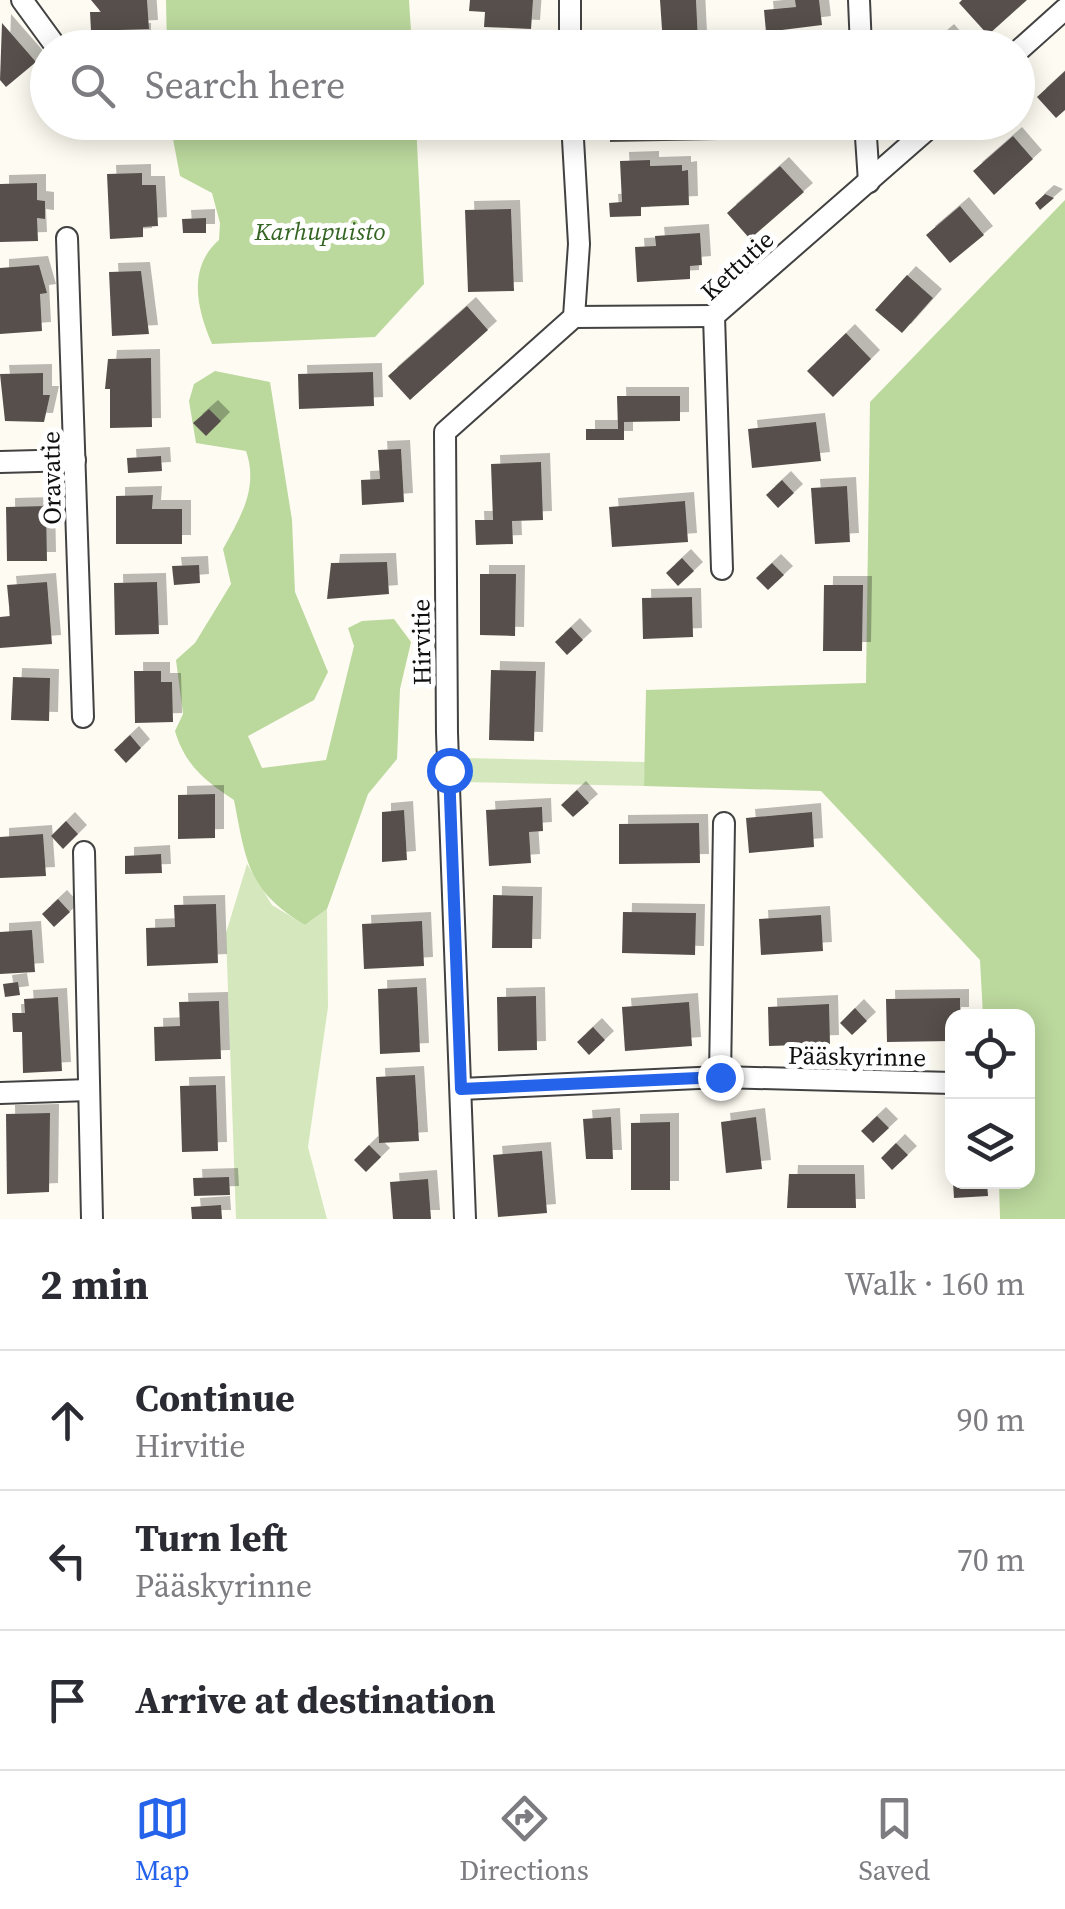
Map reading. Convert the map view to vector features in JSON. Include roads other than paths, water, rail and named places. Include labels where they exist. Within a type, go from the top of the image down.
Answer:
[{"type":"street","points":[[22,0],[44,30]]},
{"type":"street","points":[[570,0],[570,30]]},
{"type":"street","points":[[858,0],[860,30]]},
{"type":"street","points":[[1035,36],[1065,9]]},
{"type":"street","points":[[573,140],[579,244],[574,318],[714,316]]},
{"type":"street","points":[[867,140],[869,182]]},
{"type":"street","name":"Kettutie","points":[[722,569],[714,316],[916,140]]},
{"type":"street","name":"Oravatie","points":[[67,238],[83,717]]},
{"type":"street","name":"Hirvitie","points":[[465,1219],[447,733],[445,432],[574,318]]},
{"type":"street","points":[[0,462],[75,460]]},
{"type":"street","points":[[720,1077],[724,824]]},
{"type":"street","points":[[84,852],[92,1219]]},
{"type":"street","name":"Pääskyrinne","points":[[461,1089],[720,1077],[945,1083]]},
{"type":"street","points":[[0,1094],[89,1090]]},
{"type":"park label","name":"Karhupuisto","points":[[320,231]]}]
